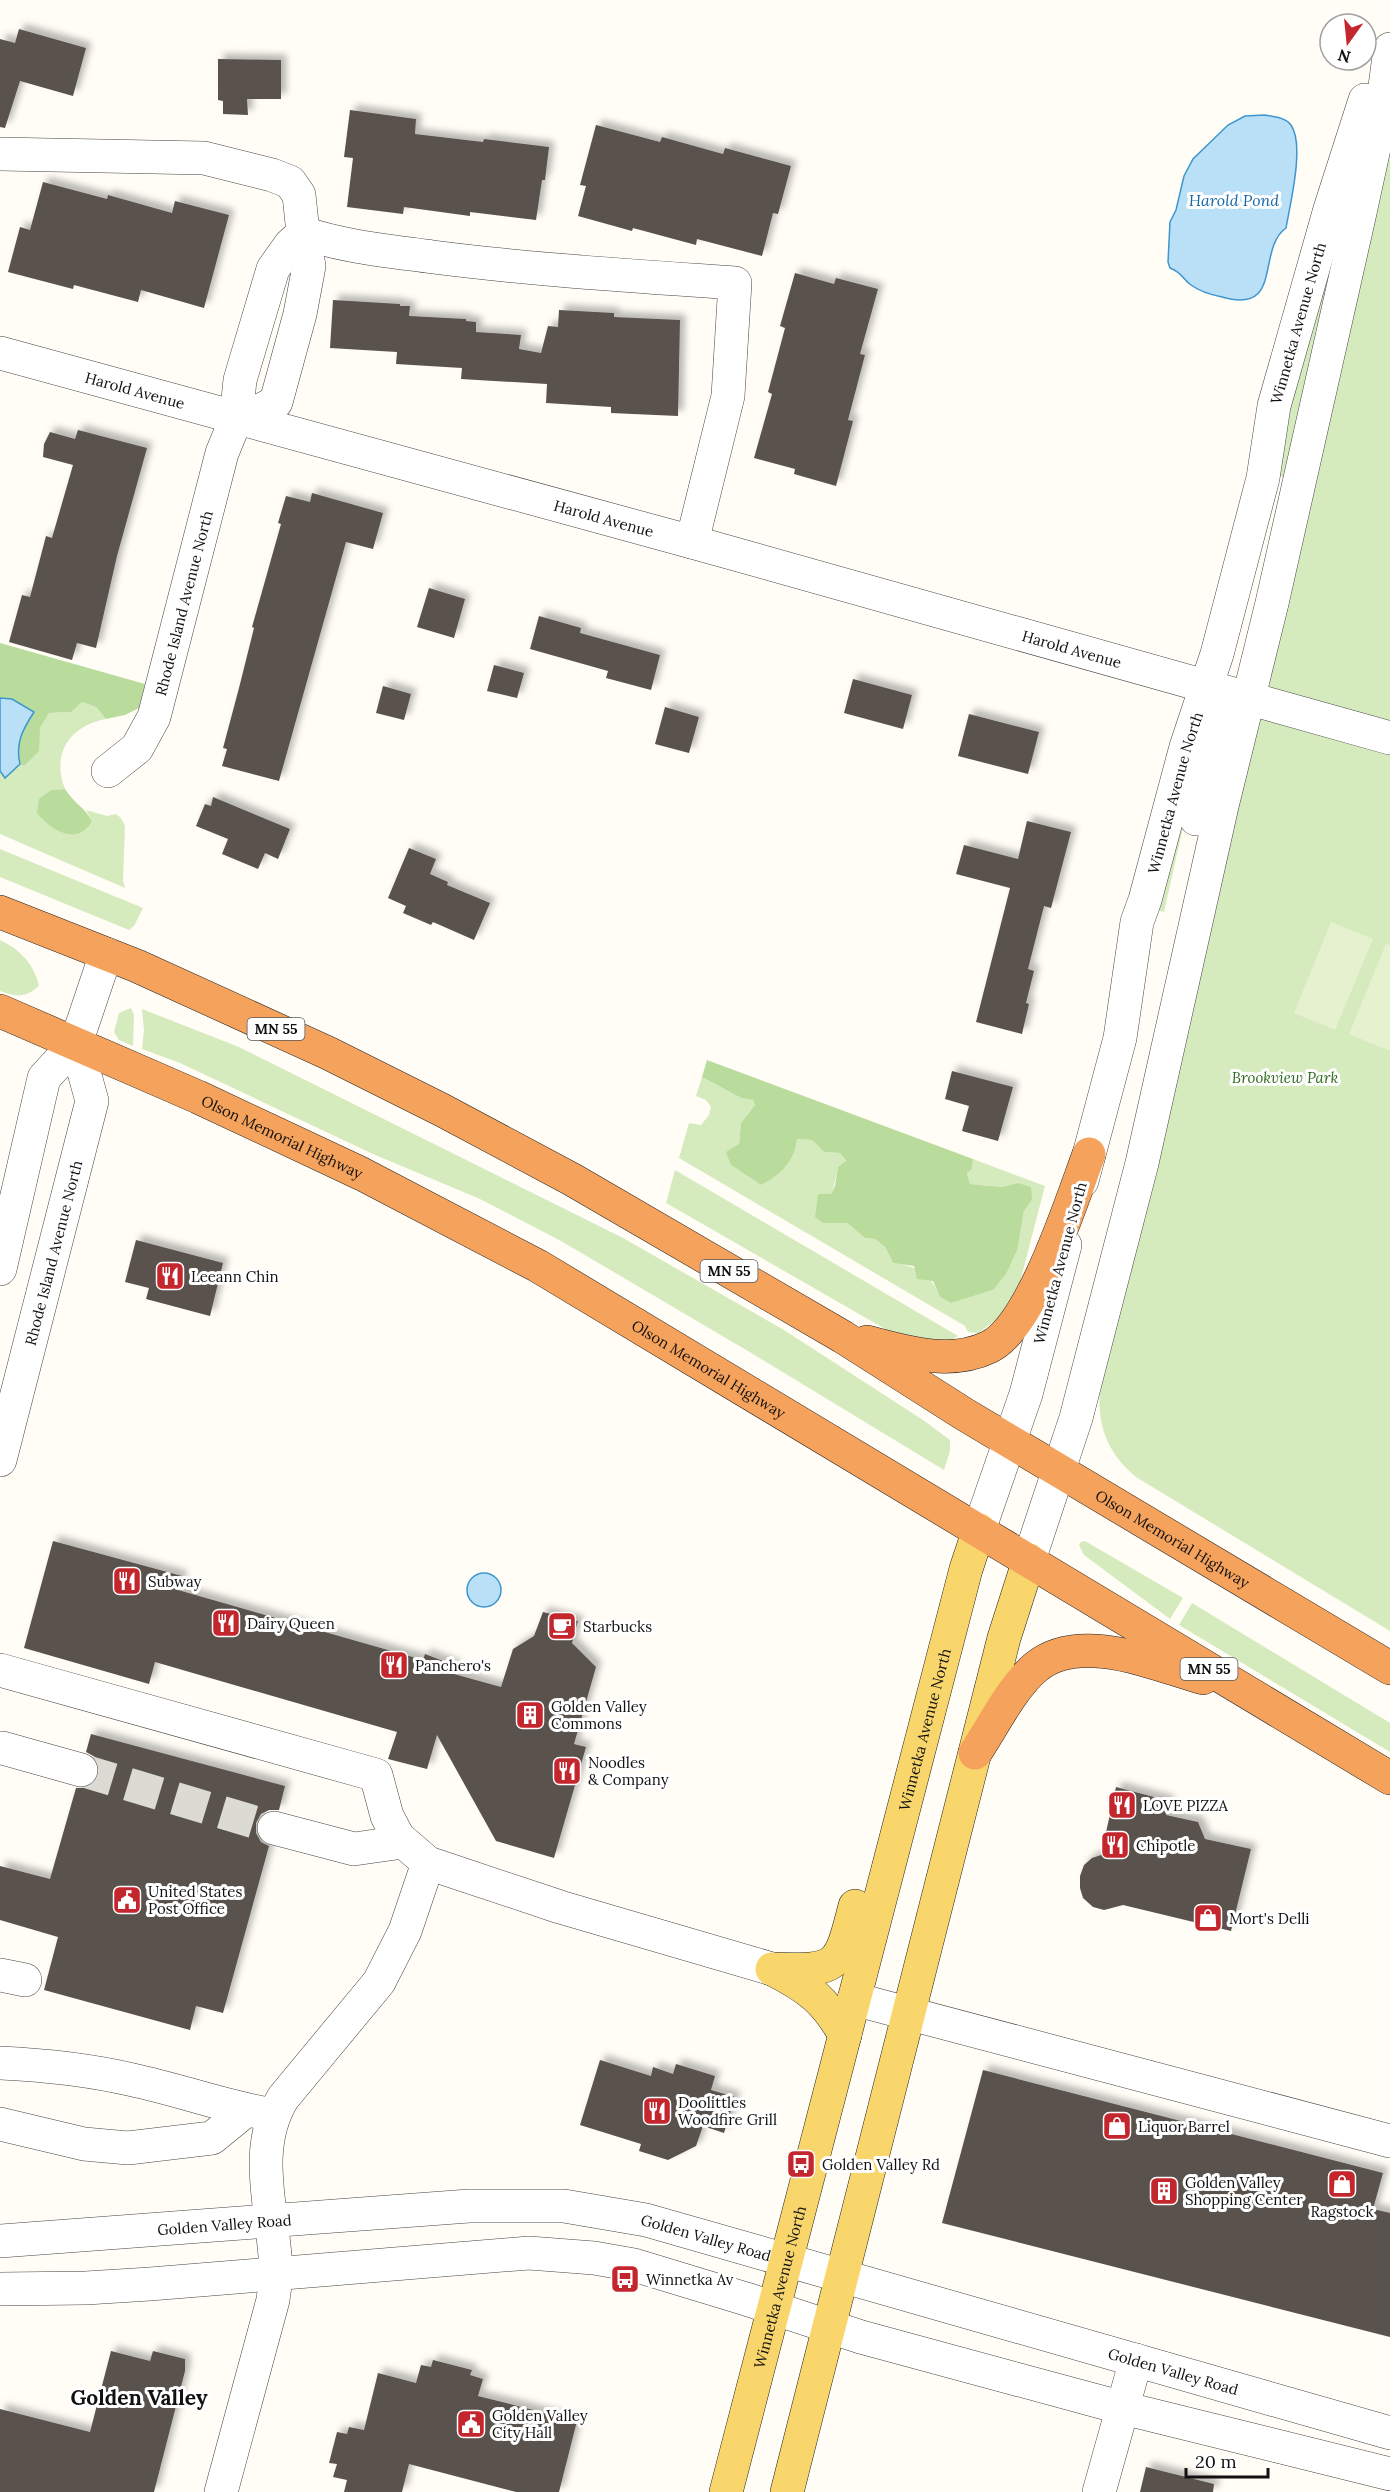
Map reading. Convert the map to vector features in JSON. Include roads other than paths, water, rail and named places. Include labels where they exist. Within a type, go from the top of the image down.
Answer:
[{"type":"highway","name":"Olson Memorial Highway","points":[[0,912],[212,999],[442,1110],[573,1179],[843,1337],[1011,1441],[1390,1668]]},
{"type":"highway","name":"Olson Memorial Highway","points":[[0,1011],[198,1097],[402,1193],[517,1255],[682,1351],[1390,1778]]},
{"type":"highway","points":[[843,1337],[935,1356],[972,1353],[990,1347],[1003,1337],[1029,1301],[1089,1154]]},
{"type":"highway","points":[[975,1753],[1019,1686],[1035,1668],[1053,1655],[1078,1650],[1108,1653],[1242,1690]]},
{"type":"main road","name":"Winnetka Avenue North","points":[[726,2492],[966,1569],[979,1530]]},
{"type":"main road","name":"Winnetka Avenue North","points":[[787,2492],[1004,1638],[1029,1560]]},
{"type":"main road","points":[[772,1969],[812,1970],[829,1966],[844,1949],[884,1794],[920,1747]]},
{"type":"main road","points":[[772,1969],[799,1983],[815,1995],[832,2011],[845,2035]]},
{"type":"street","name":"Winnetka Avenue North","points":[[979,1530],[1026,1394],[1120,1038],[1137,922],[1186,747],[1217,654],[1263,478],[1274,406],[1361,111],[1390,35]]},
{"type":"street","name":"Winnetka Avenue North","points":[[1029,1560],[1076,1418],[1142,1164],[1359,217],[1381,116],[1390,49]]},
{"type":"street","points":[[0,154],[185,156],[222,161],[290,182],[300,195],[303,233],[348,246],[571,272],[735,283],[728,396],[692,542]]},
{"type":"street","name":"Rhode Island Avenue North","points":[[108,771],[137,748],[154,717],[222,453],[236,419],[240,380],[273,269],[290,244],[303,233]]},
{"type":"street","name":"Harold Avenue","points":[[0,353],[692,542],[1390,738]]},
{"type":"street","points":[[1170,1043],[1166,981],[1170,936],[1209,762],[1217,714],[1217,698],[1206,686]]},
{"type":"street","points":[[0,1269],[44,1078],[76,1043],[106,954]]},
{"type":"street","name":"Rhode Island Avenue North","points":[[0,1460],[92,1101],[76,1043]]},
{"type":"street","points":[[0,1670],[376,1775],[387,1816],[398,1837],[415,1852]]},
{"type":"street","points":[[1,1748],[81,1770]]},
{"type":"street","points":[[274,1828],[354,1849],[415,1852],[560,1907],[772,1969]]},
{"type":"street","points":[[0,2124],[84,2144],[128,2148],[212,2138],[284,2098],[378,1982],[405,1931],[415,1852]]},
{"type":"street","points":[[854,1999],[1390,2141]]},
{"type":"street","points":[[0,2063],[44,2065],[133,2079],[259,2113],[268,2132],[266,2157],[276,2274],[273,2300],[221,2492]]},
{"type":"street","name":"Golden Valley Road","points":[[0,2241],[469,2205],[564,2206],[646,2220],[1390,2433]]},
{"type":"street","points":[[0,2289],[86,2288],[479,2256],[561,2254],[634,2265],[830,2327],[1123,2408],[1390,2474]]},
{"type":"street","points":[[1099,2492],[1136,2360]]},
{"type":"water","name":"Harold Pond","points":[[1265,115],[1286,120],[1295,134],[1297,160],[1286,228],[1277,238],[1262,289],[1254,297],[1241,300],[1210,294],[1188,283],[1178,272],[1170,268],[1168,262],[1170,222],[1176,210],[1184,176],[1193,159],[1228,125],[1245,116]]},
{"type":"water","points":[[0,698],[12,699],[34,712],[26,724],[19,743],[20,764],[5,778],[0,771]]},
{"type":"water","points":[[484,1573],[496,1578],[501,1590],[496,1602],[484,1607],[472,1602],[467,1590],[472,1578]]},
{"type":"tunnel","points":[[81,1770],[274,1828]]},
{"type":"place","name":"Leeann Chin","points":[[170,1276]]},
{"type":"place","name":"Subway","points":[[127,1581]]},
{"type":"place","name":"Dairy Queen","points":[[226,1623]]},
{"type":"place","name":"Starbucks","points":[[562,1626]]},
{"type":"place","name":"Panchero's","points":[[394,1665]]},
{"type":"place","name":"Golden Valley Commons","points":[[530,1715]]},
{"type":"place","name":"Noodles & Company","points":[[567,1771]]},
{"type":"place","name":"LOVE PIZZA","points":[[1122,1805]]},
{"type":"place","name":"Chipotle","points":[[1115,1845]]},
{"type":"place","name":"United States Post Office","points":[[127,1900]]},
{"type":"place","name":"Mort's Delli","points":[[1208,1918]]},
{"type":"place","name":"Doolittles Woodfire Grill","points":[[657,2111]]},
{"type":"place","name":"Liquor Barrel","points":[[1117,2126]]},
{"type":"place","name":"Golden Valley Rd","points":[[801,2164]]},
{"type":"place","name":"Ragstock","points":[[1342,2184]]},
{"type":"place","name":"Golden Valley Shopping Center","points":[[1164,2191]]},
{"type":"place","name":"Winnetka Av","points":[[625,2279]]},
{"type":"place","name":"Golden Valley City Hall","points":[[471,2424]]},
{"type":"district","name":"Golden Valley","points":[[139,2397]]},
{"type":"park label","name":"Brookview Park","points":[[1285,1077]]}]
